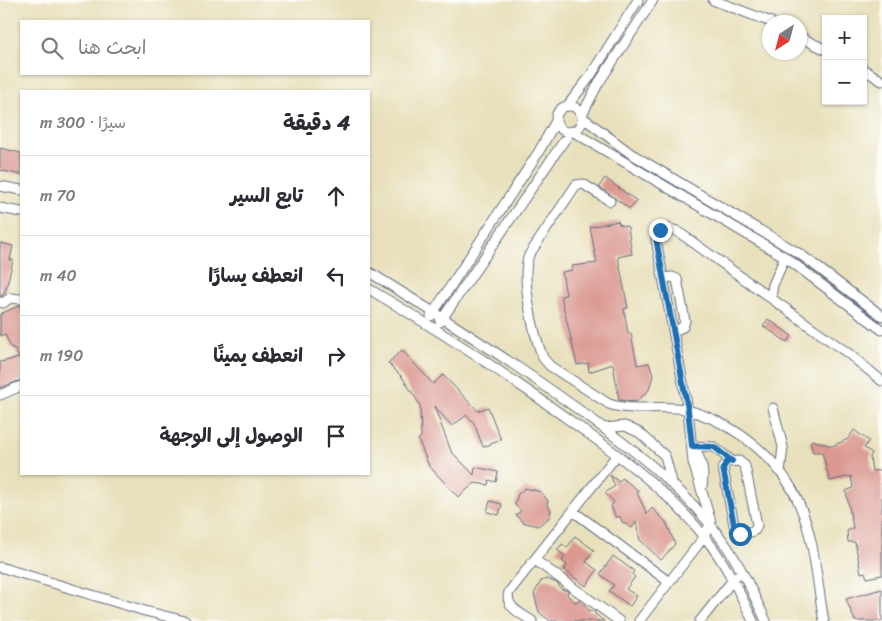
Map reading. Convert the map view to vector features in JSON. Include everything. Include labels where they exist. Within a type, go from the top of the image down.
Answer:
[{"type":"street","points":[[427,323],[538,153],[556,121],[560,109],[568,105],[589,78],[638,0]]},
{"type":"street","points":[[436,328],[571,132],[580,126],[582,116],[598,84],[653,0]]},
{"type":"street","points":[[713,0],[762,18]]},
{"type":"street","points":[[807,40],[822,48]]},
{"type":"street","points":[[867,71],[882,81]]},
{"type":"street","points":[[568,105],[577,108],[582,116],[630,153],[800,254],[882,316]]},
{"type":"street","points":[[556,121],[563,130],[571,132],[785,257],[882,330]]},
{"type":"street","points":[[610,201],[583,184],[576,185],[529,255],[524,271],[525,282],[541,353],[550,366],[609,404],[620,407],[660,407],[688,410],[738,433],[760,451],[780,472],[791,488],[806,524],[824,621]]},
{"type":"street","points":[[0,186],[20,190]]},
{"type":"street","points":[[0,208],[20,212]]},
{"type":"street","points":[[639,621],[711,526],[702,486],[694,467],[688,410],[656,236],[664,228],[671,228],[771,297],[871,371],[882,382]]},
{"type":"street","points":[[771,297],[773,285],[785,257]]},
{"type":"street","points":[[370,273],[443,317],[532,376],[639,454],[672,482],[711,526],[742,571],[766,621]]},
{"type":"street","points":[[370,290],[436,328],[526,388],[618,455],[664,492],[704,536],[733,579],[753,621]]},
{"type":"street","points":[[0,302],[3,303],[10,298],[20,299]]},
{"type":"street","points":[[0,395],[20,386]]},
{"type":"street","points":[[773,408],[783,447],[780,472]]},
{"type":"street","points":[[604,428],[625,426],[640,434],[665,456],[672,482]]},
{"type":"street","points":[[692,446],[714,447],[732,461],[739,461],[745,466],[757,525],[755,530],[742,535],[738,534],[735,530],[723,468],[727,462],[732,461]]},
{"type":"street","points":[[532,621],[510,605],[508,599],[509,592],[618,455]]},
{"type":"street","points":[[573,511],[669,582]]},
{"type":"street","points":[[535,560],[619,621]]},
{"type":"street","points":[[0,567],[145,611],[186,621]]},
{"type":"street","points":[[700,621],[733,579],[742,571]]},
{"type":"building","points":[[0,148],[20,153],[20,175],[0,170]]},
{"type":"building","points":[[605,178],[637,201],[630,209],[599,187]]},
{"type":"building","points":[[618,221],[619,224],[628,227],[632,254],[618,257],[628,308],[624,309],[628,333],[631,333],[637,365],[649,363],[653,375],[649,390],[636,402],[619,400],[613,364],[589,372],[588,363],[577,365],[561,296],[566,295],[562,272],[572,270],[572,266],[597,263],[590,227]]},
{"type":"building","points":[[0,243],[13,246],[10,260],[13,260],[6,289],[2,296],[0,296]]},
{"type":"building","points":[[20,305],[20,380],[0,388],[0,362],[19,358],[14,348],[11,348],[5,334],[0,336],[0,314]]},
{"type":"building","points":[[768,319],[792,336],[787,342],[763,326]]},
{"type":"building","points":[[402,350],[433,384],[443,375],[478,411],[488,407],[501,440],[483,447],[474,423],[467,415],[452,426],[434,406],[451,451],[474,475],[475,467],[498,472],[496,482],[489,480],[488,485],[475,483],[458,497],[429,466],[418,439],[421,437],[420,405],[402,377],[388,363]]},
{"type":"building","points":[[854,430],[869,441],[864,448],[872,453],[870,457],[872,471],[882,470],[882,575],[867,578],[865,572],[861,573],[855,542],[848,542],[847,531],[853,528],[846,491],[853,488],[851,476],[830,481],[822,452],[813,452],[810,443],[812,440],[832,446],[848,439]]},
{"type":"building","points":[[610,475],[619,482],[622,478],[639,491],[637,493],[647,514],[652,508],[666,522],[675,544],[661,560],[640,540],[636,522],[632,528],[622,522],[620,516],[616,518],[611,506],[614,502],[605,493],[615,486]]},
{"type":"building","points":[[525,488],[541,492],[548,501],[547,505],[551,510],[549,518],[538,526],[522,522],[516,515],[521,511],[515,505],[518,494]]},
{"type":"building","points":[[490,501],[502,504],[499,515],[487,512]]},
{"type":"building","points":[[575,536],[594,550],[586,562],[597,570],[586,586],[564,570],[567,565],[562,561],[565,556],[557,550],[562,544],[567,548]]},
{"type":"building","points":[[613,556],[634,571],[632,574],[635,577],[626,589],[637,596],[630,606],[609,591],[614,585],[600,574]]},
{"type":"building","points":[[547,579],[557,583],[561,589],[568,591],[567,595],[575,602],[580,600],[590,611],[595,611],[595,614],[604,621],[550,621],[539,612],[534,594],[541,581]]},
{"type":"building","points":[[882,589],[882,621],[855,621],[846,599]]},
{"type":"route","points":[[660,230],[656,240],[688,410],[692,446],[708,445],[714,447],[732,461],[724,464],[723,468],[735,530],[740,534]]}]
